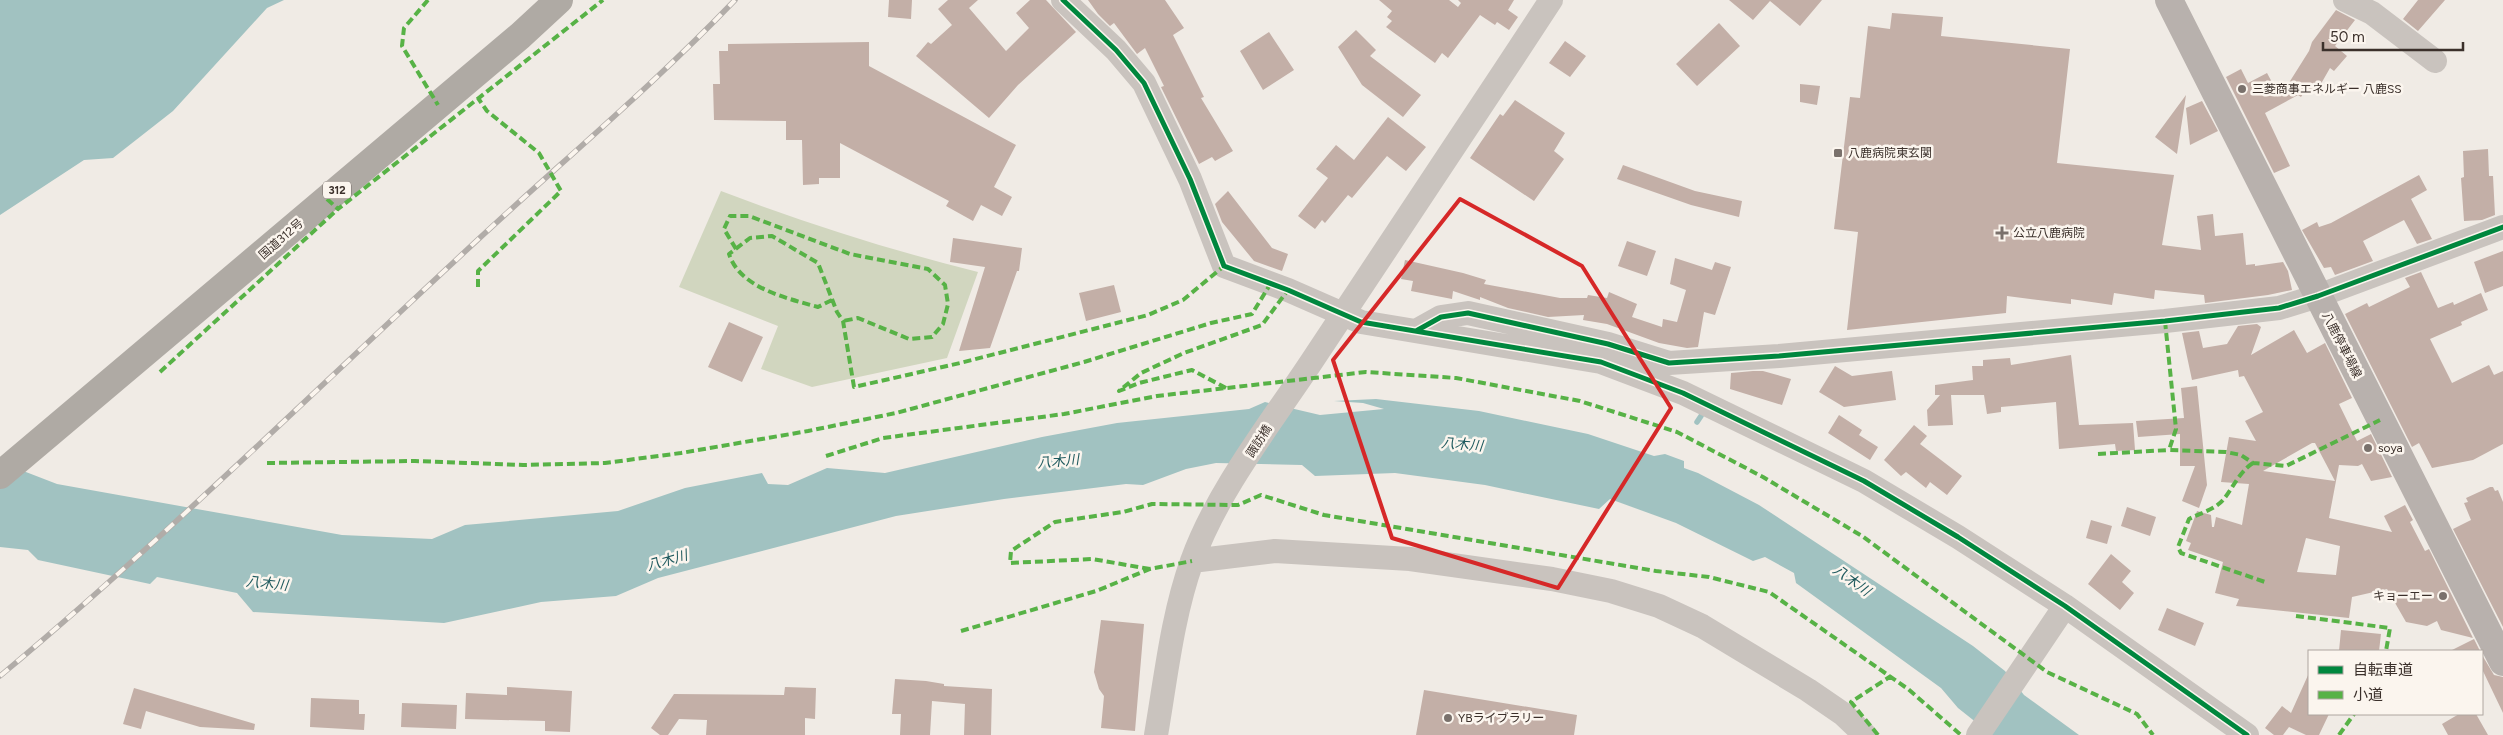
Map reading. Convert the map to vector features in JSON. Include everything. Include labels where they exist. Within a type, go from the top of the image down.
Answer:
[{"type":"highway","name":"国道312号","points":[[0,475],[229,284],[520,36],[559,0]]},
{"type":"main road","name":"八鹿停車場線","points":[[2169,0],[2503,662]]},
{"type":"street","points":[[1063,0],[1116,50],[1144,83],[1190,179],[1224,266],[1288,290],[1340,315],[1361,322],[1601,362],[1683,393],[1864,481],[1958,537],[2061,612],[2247,735]]},
{"type":"street","name":"諏訪橋","points":[[1156,735],[1176,617],[1194,555],[1226,492],[1329,336],[1340,315],[1422,197],[1551,0]]},
{"type":"street","points":[[2345,0],[2372,13],[2435,61]]},
{"type":"street","points":[[1416,331],[1441,317],[1468,313],[1608,344],[1669,363],[1779,356],[2165,321],[2279,308],[2318,296],[2503,227]]},
{"type":"street","points":[[1194,555],[1275,551],[1410,559],[1552,579],[1611,591],[1659,606],[1702,626],[1808,690],[1843,714],[1865,735]]},
{"type":"street","points":[[1978,735],[2061,612]]},
{"type":"highlighted area","points":[[1460,199],[1582,266],[1671,408],[1558,588],[1392,538],[1333,360]]},
{"type":"green space","points":[[721,191],[848,235],[978,272],[947,358],[812,387],[761,369],[778,326],[679,287]]},
{"type":"water","points":[[0,0],[284,0],[267,8],[173,111],[113,158],[84,160],[0,215]]},
{"type":"water","name":"八木川","points":[[1376,399],[1479,411],[1588,434],[1654,456],[1665,454],[1684,461],[1684,468],[1698,473],[1759,505],[1973,646],[2005,671],[2024,695],[2079,735],[1992,735],[1958,708],[1941,688],[1796,583],[1794,573],[1765,557],[1753,561],[1676,523],[1610,499],[1599,509],[1485,485],[1395,473],[1315,476],[1302,465],[1216,463],[1186,469],[1143,485],[1126,484],[1004,499],[896,516],[658,578],[616,596],[541,602],[444,623],[253,612],[237,593],[157,577],[150,584],[38,560],[28,550],[0,547],[0,462],[57,484],[342,535],[432,539],[465,525],[618,511],[685,488],[762,473],[768,484],[788,485],[827,468],[885,473],[1042,437],[1117,423],[1249,409],[1265,402],[1320,415],[1384,409],[1363,403],[1334,401]]},
{"type":"building","points":[[889,0],[912,0],[911,19],[888,17]]},
{"type":"building","points":[[948,0],[978,0],[969,8],[1006,51],[1029,28],[1016,13],[1030,0],[1046,0],[1076,32],[1018,85],[989,118],[916,56],[928,42],[931,44],[952,25],[938,9]]},
{"type":"building","points":[[1088,0],[1165,0],[1184,28],[1173,35],[1204,97],[1201,98],[1233,151],[1215,161],[1212,157],[1199,164],[1161,87],[1164,86],[1145,48],[1137,54],[1114,23],[1110,26]]},
{"type":"building","points":[[1379,0],[1449,0],[1458,7],[1461,3],[1458,0],[1514,0],[1508,10],[1518,17],[1509,30],[1497,22],[1495,25],[1480,15],[1448,58],[1442,53],[1435,63],[1386,27],[1392,21],[1387,17],[1392,11]]},
{"type":"building","points":[[1729,0],[1822,0],[1800,26],[1770,1],[1753,20]]},
{"type":"building","points":[[2418,0],[2445,0],[2418,31],[2403,19]]},
{"type":"building","points":[[2336,10],[2355,20],[2335,46],[2347,56],[2334,71],[2330,68],[2318,89],[2314,87],[2311,92],[2306,89],[2301,97],[2298,95],[2265,113],[2290,166],[2274,173],[2226,77],[2241,69],[2248,83],[2267,73],[2280,97],[2309,51],[2312,42]]},
{"type":"building","points":[[1892,13],[1943,17],[1941,36],[2070,49],[2057,163],[2174,175],[2162,245],[2201,250],[2197,216],[2213,214],[2215,236],[2243,233],[2246,265],[2255,264],[2255,266],[2283,262],[2288,271],[2292,290],[2205,303],[2204,295],[2155,290],[2154,299],[2114,293],[2112,305],[2071,299],[2071,304],[2007,296],[2006,313],[1847,330],[1858,232],[1834,229],[1850,97],[1860,98],[1868,26],[1890,29]]},
{"type":"building","points":[[1719,23],[1740,46],[1697,86],[1676,64]]},
{"type":"building","points":[[1356,30],[1376,50],[1370,56],[1421,95],[1403,117],[1362,85],[1338,47]]},
{"type":"building","points":[[1269,32],[1294,70],[1263,90],[1240,51]]},
{"type":"building","points":[[1565,41],[1586,56],[1570,77],[1549,63]]},
{"type":"building","points":[[869,42],[869,66],[1016,145],[994,187],[1012,197],[1002,216],[981,205],[973,221],[946,206],[949,201],[840,143],[840,178],[819,178],[819,184],[803,185],[802,140],[786,140],[786,121],[714,120],[713,84],[720,84],[719,51],[728,51],[728,44]]},
{"type":"building","points":[[1800,84],[1820,86],[1817,105],[1800,102]]},
{"type":"building","points":[[2186,95],[2177,154],[2155,137]]},
{"type":"building","points":[[1515,100],[1565,133],[1554,151],[1564,159],[1534,201],[1470,158],[1500,114],[1503,116]]},
{"type":"building","points":[[2202,101],[2218,131],[2190,145],[2186,108]]},
{"type":"building","points":[[1388,117],[1426,147],[1406,171],[1387,156],[1352,198],[1348,195],[1325,223],[1322,220],[1315,229],[1298,216],[1328,178],[1316,169],[1336,145],[1354,160]]},
{"type":"building","points":[[2488,149],[2489,176],[2493,176],[2495,215],[2482,220],[2464,221],[2461,178],[2464,177],[2463,151]]},
{"type":"building","points":[[1623,165],[1695,191],[1742,201],[1739,217],[1691,205],[1617,179]]},
{"type":"building","points":[[2419,175],[2427,190],[2411,199],[2432,239],[2417,244],[2404,220],[2363,241],[2373,261],[2335,275],[2331,267],[2324,268],[2302,230],[2317,222],[2319,227],[2331,223]]},
{"type":"building","points":[[1228,191],[1272,248],[1288,254],[1282,271],[1254,261],[1222,222],[1215,204]]},
{"type":"building","points":[[953,238],[1022,248],[1019,271],[1017,271],[990,348],[959,351],[985,267],[950,262]]},
{"type":"building","points":[[1627,241],[1656,251],[1647,276],[1618,266]]},
{"type":"building","points":[[2503,251],[2503,286],[2485,293],[2474,262]]},
{"type":"building","points":[[1675,258],[1712,270],[1715,262],[1731,267],[1715,315],[1704,312],[1698,347],[1687,348],[1659,343],[1607,324],[1583,320],[1584,315],[1548,317],[1508,308],[1480,297],[1480,300],[1453,291],[1452,299],[1411,291],[1413,281],[1401,279],[1405,260],[1486,280],[1484,284],[1560,298],[1587,298],[1588,295],[1607,298],[1609,292],[1637,304],[1632,317],[1662,327],[1663,319],[1677,322],[1686,290],[1670,284]]},
{"type":"building","points":[[2421,272],[2438,308],[2453,302],[2454,305],[2481,293],[2488,310],[2461,322],[2462,325],[2430,339],[2452,383],[2489,365],[2494,375],[2503,371],[2503,444],[2473,460],[2432,468],[2419,443],[2412,447],[2345,314],[2367,303],[2369,307],[2410,287],[2405,278]]},
{"type":"building","points":[[1114,285],[1121,312],[1086,321],[1079,293]]},
{"type":"building","points":[[729,322],[763,337],[742,382],[708,367]]},
{"type":"building","points":[[2257,324],[2261,327],[2251,355],[2294,330],[2307,353],[2325,343],[2352,398],[2339,404],[2357,441],[2371,434],[2392,477],[2371,481],[2362,464],[2358,466],[2339,465],[2329,518],[2392,532],[2384,516],[2405,505],[2413,520],[2410,522],[2425,551],[2429,549],[2473,638],[2441,630],[2437,621],[2427,626],[2406,622],[2387,589],[2352,597],[2349,618],[2236,606],[2239,599],[2215,593],[2223,562],[2188,550],[2191,543],[2186,541],[2197,511],[2211,515],[2212,527],[2214,527],[2216,517],[2242,525],[2249,484],[2221,482],[2229,437],[2256,441],[2245,421],[2263,412],[2244,376],[2239,377],[2238,370],[2192,380],[2182,333],[2199,331],[2203,348],[2227,344],[2238,326]],"holes":[[[2315,443],[2335,481],[2263,471]],[[2306,538],[2340,546],[2336,575],[2297,572]]]},
{"type":"building","points":[[2071,355],[2079,425],[2133,423],[2135,450],[2116,451],[2115,444],[2059,449],[2056,402],[2001,407],[2001,412],[1987,414],[1984,395],[1951,395],[1953,425],[1928,426],[1927,410],[1940,395],[1935,395],[1935,385],[1973,380],[1972,366],[1983,366],[1983,360],[2010,358],[2011,365]]},
{"type":"building","points":[[1835,366],[1852,376],[1892,371],[1896,400],[1844,407],[1819,392]]},
{"type":"building","points":[[1763,371],[1791,379],[1782,405],[1730,389],[1731,373]]},
{"type":"building","points":[[2197,386],[2207,485],[2199,508],[2182,501],[2195,466],[2180,466],[2180,434],[2138,437],[2136,421],[2184,418],[2181,388]]},
{"type":"building","points":[[1839,415],[1862,430],[1859,435],[1878,447],[1870,460],[1828,433]]},
{"type":"building","points":[[1914,425],[1927,436],[1920,444],[1962,476],[1947,495],[1930,482],[1926,488],[1906,472],[1901,476],[1884,460]]},
{"type":"building","points":[[2493,487],[2495,491],[2498,490],[2503,502],[2503,627],[2453,529],[2471,520],[2464,503],[2468,502],[2466,498]]},
{"type":"building","points":[[2127,507],[2156,517],[2150,536],[2121,526]]},
{"type":"building","points":[[2091,520],[2112,526],[2107,544],[2086,538]]},
{"type":"building","points":[[2111,554],[2131,571],[2122,582],[2134,593],[2120,610],[2088,584]]},
{"type":"building","points":[[2167,608],[2204,623],[2195,646],[2158,630]]},
{"type":"building","points":[[1101,620],[1144,624],[1135,731],[1101,728],[1104,696],[1099,689],[1094,672]]},
{"type":"building","points":[[2341,630],[2381,634],[2379,650],[2339,650]]},
{"type":"building","points":[[2474,639],[2480,650],[2452,650]]},
{"type":"building","points":[[2483,657],[2494,675],[2503,677],[2503,713],[2483,671]]},
{"type":"building","points":[[2308,675],[2308,715],[2329,715],[2319,735],[2306,735],[2289,727],[2283,735],[2274,735],[2265,728],[2282,706],[2291,713]]},
{"type":"building","points":[[895,679],[926,681],[944,684],[944,686],[992,689],[991,735],[964,735],[965,704],[932,701],[930,735],[900,735],[901,714],[892,714]]},
{"type":"building","points":[[507,687],[572,691],[570,732],[545,731],[545,721],[465,719],[466,693],[507,695]]},
{"type":"building","points":[[785,687],[816,688],[815,719],[805,718],[805,735],[706,735],[707,720],[679,719],[668,735],[660,735],[651,728],[674,694],[784,695]]},
{"type":"building","points":[[134,688],[255,724],[254,730],[200,727],[146,711],[141,729],[123,724]]},
{"type":"building","points":[[1424,690],[1577,715],[1574,735],[1416,735]]},
{"type":"building","points":[[311,698],[359,700],[359,714],[365,714],[364,730],[310,727]]},
{"type":"building","points":[[402,703],[457,705],[456,729],[401,727]]},
{"type":"building","points":[[2457,715],[2477,715],[2488,735],[2448,735],[2442,724]]},
{"type":"waterway","points":[[1697,422],[1701,416]]},
{"type":"railway","points":[[0,676],[117,575],[231,471],[491,228],[667,67],[735,0]]},
{"type":"marked path","points":[[428,0],[404,28],[402,46],[438,105]]},
{"type":"marked path","points":[[327,199],[338,209],[603,0]]},
{"type":"marked path","points":[[478,98],[487,111],[539,153],[561,191],[478,271],[478,287]]},
{"type":"marked path","points":[[160,372],[338,209]]},
{"type":"marked path","points":[[736,249],[724,229],[730,216],[749,216],[850,254],[928,269],[945,285],[948,304],[943,324],[932,337],[909,339],[858,318],[843,321]]},
{"type":"marked path","points":[[832,300],[818,307],[766,290],[743,275],[735,266],[729,254],[750,238],[772,236],[818,263],[837,312],[843,321],[854,387],[960,363],[1148,315],[1183,300],[1224,266]]},
{"type":"marked path","points":[[267,463],[415,461],[523,465],[605,463],[681,453],[808,431],[896,413],[1084,362],[1211,323],[1252,314],[1271,283]]},
{"type":"marked path","points":[[1226,388],[1192,370],[1139,383],[1119,391],[1141,373],[1184,353],[1262,325],[1288,290]]},
{"type":"marked path","points":[[2165,321],[2176,429],[2169,450],[2226,452],[2241,455],[2253,463],[2286,466],[2380,420]]},
{"type":"marked path","points":[[826,456],[883,438],[1064,414],[1157,396],[1366,372],[1456,378],[1580,401],[1677,432],[1763,477],[1862,536],[2047,672],[2137,714],[2153,735]]},
{"type":"marked path","points":[[2098,454],[2169,450]]},
{"type":"marked path","points":[[2253,463],[2236,480],[2223,500],[2211,509],[2189,519],[2178,547],[2181,553],[2265,582]]},
{"type":"marked path","points":[[1150,569],[1092,559],[1010,563],[1011,551],[1055,522],[1123,512],[1152,504],[1238,505],[1261,495],[1324,515],[1656,571],[1709,577],[1769,592],[1908,689],[1961,735]]},
{"type":"marked path","points":[[961,631],[1096,591],[1150,569],[1192,561]]},
{"type":"marked path","points":[[2296,616],[2390,628],[2386,650]]},
{"type":"marked path","points":[[1878,735],[1851,702],[1891,676]]},
{"type":"marked path","points":[[2339,735],[2353,715]]},
{"type":"cycle path","points":[[1063,0],[1116,50],[1144,83],[1190,179],[1224,266],[1288,290],[1361,322],[1601,362],[1683,393],[1864,481],[1958,537],[2065,606],[2247,735]]},
{"type":"cycle path","points":[[1416,331],[1441,317],[1468,313],[1608,344],[1669,363],[1779,356],[2165,321],[2279,308],[2318,296],[2503,227]]},
{"type":"place","name":"三菱商事エネルギー 八鹿SS","points":[[2242,89]]},
{"type":"place","name":"八鹿病院東玄関","points":[[1838,153]]},
{"type":"place","name":"公立八鹿病院","points":[[2002,233]]},
{"type":"place","name":"soya","points":[[2368,448]]},
{"type":"place","name":"キョーエー","points":[[2443,596]]},
{"type":"place","name":"YBライブラリー","points":[[1448,718]]}]
